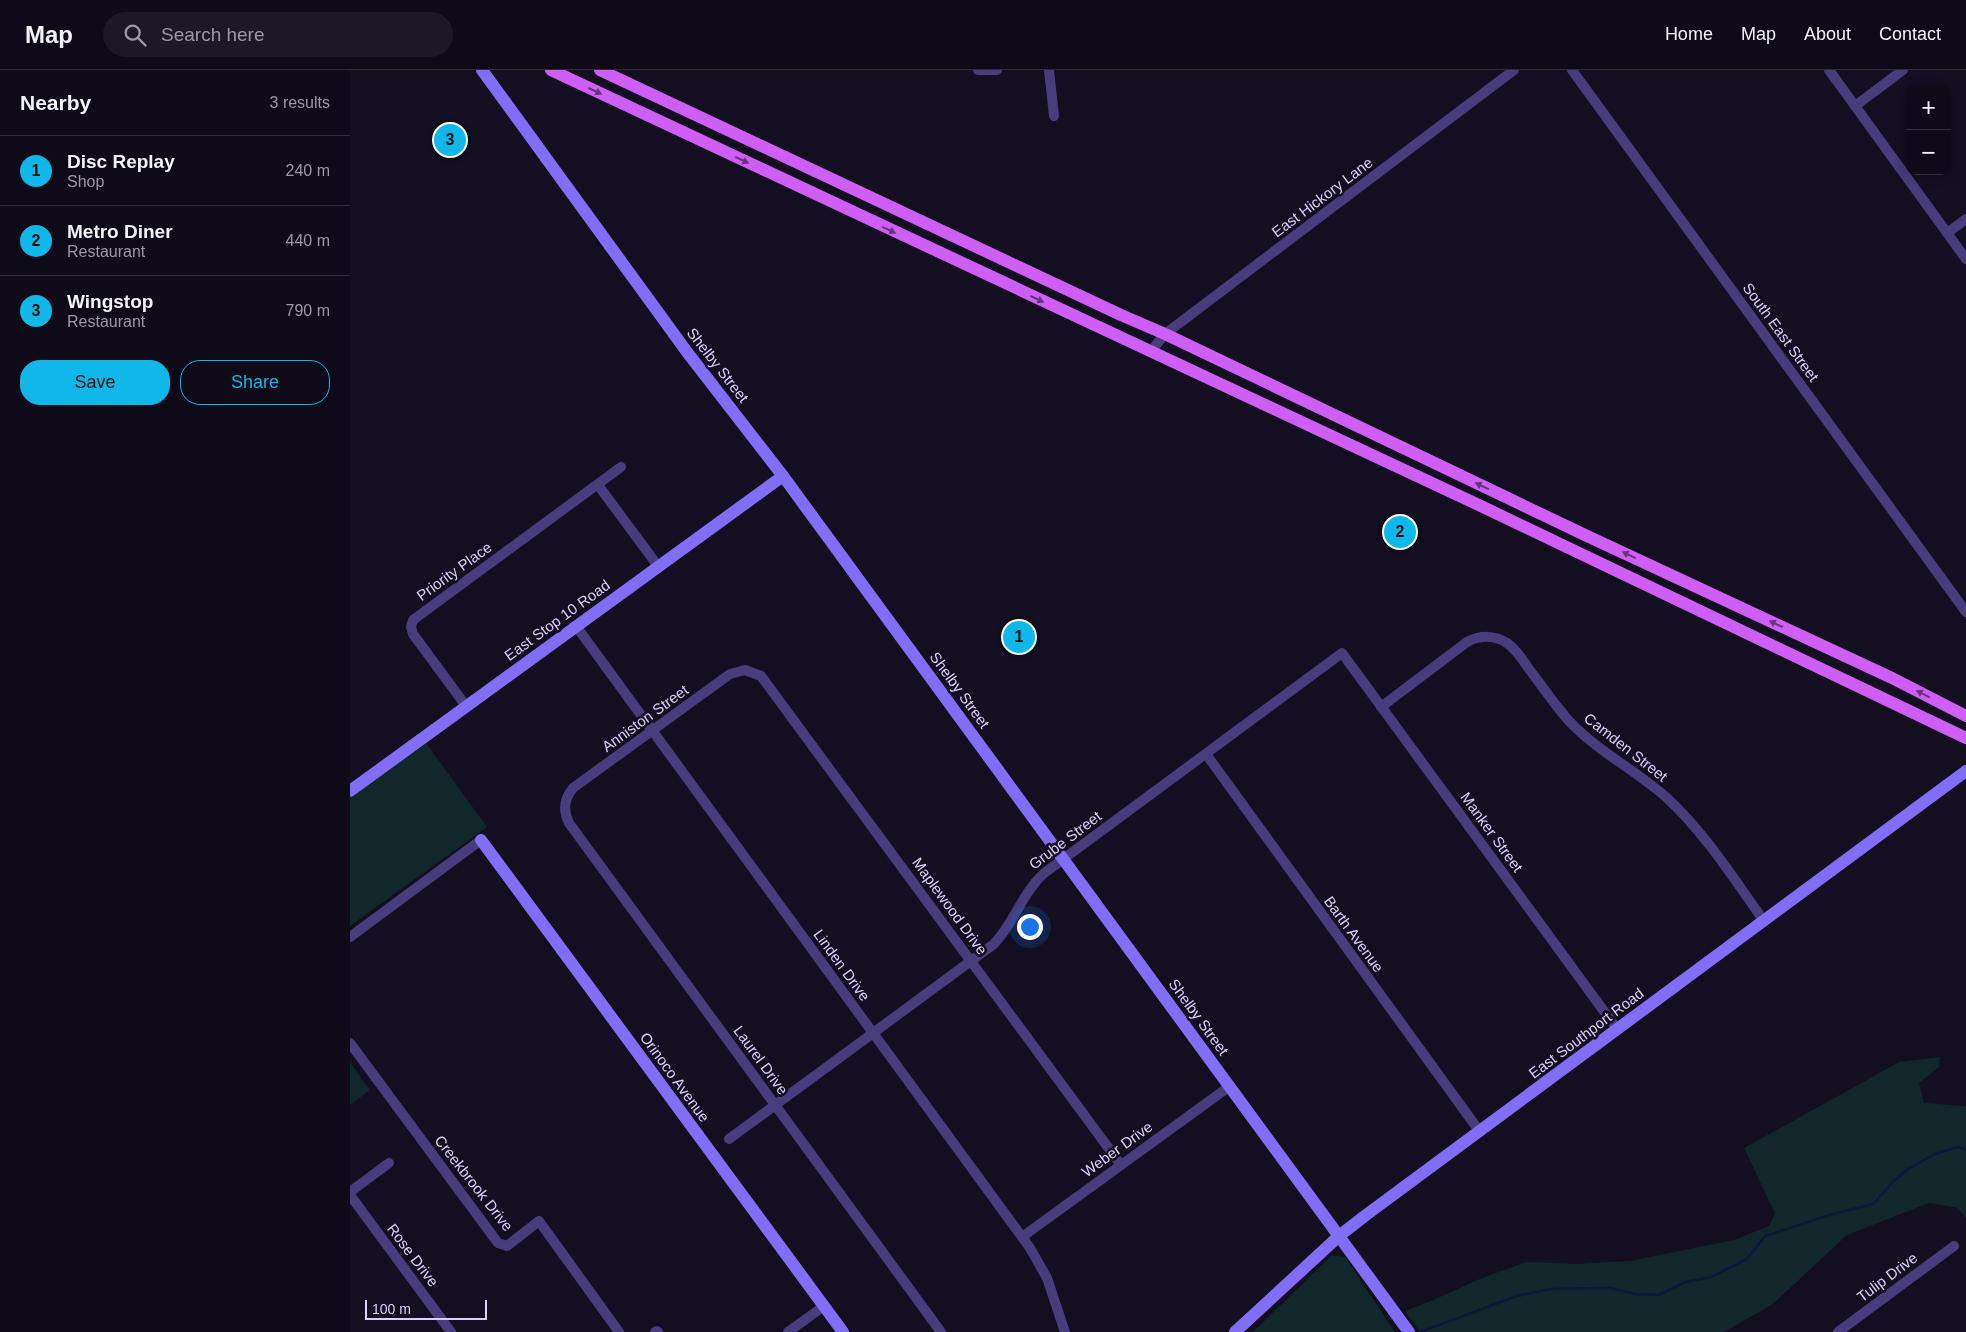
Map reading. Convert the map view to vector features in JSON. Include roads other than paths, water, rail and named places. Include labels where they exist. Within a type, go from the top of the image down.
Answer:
[{"type":"main road","points":[[551,70],[1484,507],[1966,738]]},
{"type":"main road","points":[[600,70],[1165,334],[1585,535],[1892,678],[1966,716]]},
{"type":"street","name":"Shelby Street","points":[[482,70],[687,352],[783,476],[1408,1332]]},
{"type":"street","points":[[978,70],[997,70]]},
{"type":"street","points":[[1049,70],[1054,116]]},
{"type":"street","name":"East Hickory Lane","points":[[1151,351],[1165,334],[1514,70]]},
{"type":"street","name":"South East Street","points":[[1572,70],[1966,612]]},
{"type":"street","points":[[1829,70],[1966,259]]},
{"type":"street","points":[[1855,106],[1904,70]]},
{"type":"street","points":[[1947,233],[1966,219]]},
{"type":"street","name":"Priority Place","points":[[466,706],[413,634],[411,627],[413,620],[621,467]]},
{"type":"street","name":"East Stop 10 Road","points":[[350,790],[783,476]]},
{"type":"street","points":[[598,484],[658,566]]},
{"type":"street","name":"Linden Drive","points":[[576,626],[1022,1237],[1044,1271],[1065,1332]]},
{"type":"street","name":"Camden Street","points":[[1381,707],[1467,642],[1478,637],[1490,637],[1504,641],[1516,652],[1573,725],[1602,750],[1654,788],[1680,811],[1708,844],[1764,921]]},
{"type":"street","name":"Grube Street","points":[[729,1139],[994,944],[1002,935],[1035,881],[1342,653]]},
{"type":"street","name":"Manker Street","points":[[1342,653],[1618,1029]]},
{"type":"street","name":"Anniston Street","points":[[566,802],[573,788],[730,674],[740,670],[750,670]]},
{"type":"street","name":"Maplewood Drive","points":[[750,670],[766,679],[1121,1165]]},
{"type":"street","name":"Barth Avenue","points":[[1206,754],[1480,1132]]},
{"type":"street","name":"East Southport Road","points":[[1235,1332],[1339,1236],[1966,771]]},
{"type":"street","name":"Laurel Drive","points":[[566,802],[566,813],[570,823],[941,1332]]},
{"type":"street","points":[[350,937],[481,840]]},
{"type":"street","name":"Orinoco Avenue","points":[[481,840],[843,1332]]},
{"type":"street","name":"Creekbrook Drive","points":[[350,1043],[498,1243],[507,1246],[539,1221],[619,1332]]},
{"type":"street","name":"Weber Drive","points":[[1022,1237],[1230,1086]]},
{"type":"street","points":[[350,1194],[389,1163]]},
{"type":"street","name":"Rose Drive","points":[[350,1194],[451,1332]]},
{"type":"street","name":"Tulip Drive","points":[[1838,1332],[1954,1246]]},
{"type":"street","points":[[788,1332],[824,1306]]},
{"type":"waterway","points":[[1420,1332],[1517,1296],[1551,1289],[1609,1288],[1636,1294],[1658,1295],[1686,1282],[1711,1277],[1747,1259],[1765,1236],[1829,1215],[1873,1204],[1908,1169],[1935,1154],[1958,1147],[1966,1150]]},
{"type":"place","name":"Wingstop","points":[[450,140]]},
{"type":"place","name":"Metro Diner","points":[[1400,532]]},
{"type":"place","name":"Disc Replay","points":[[1019,637]]}]
